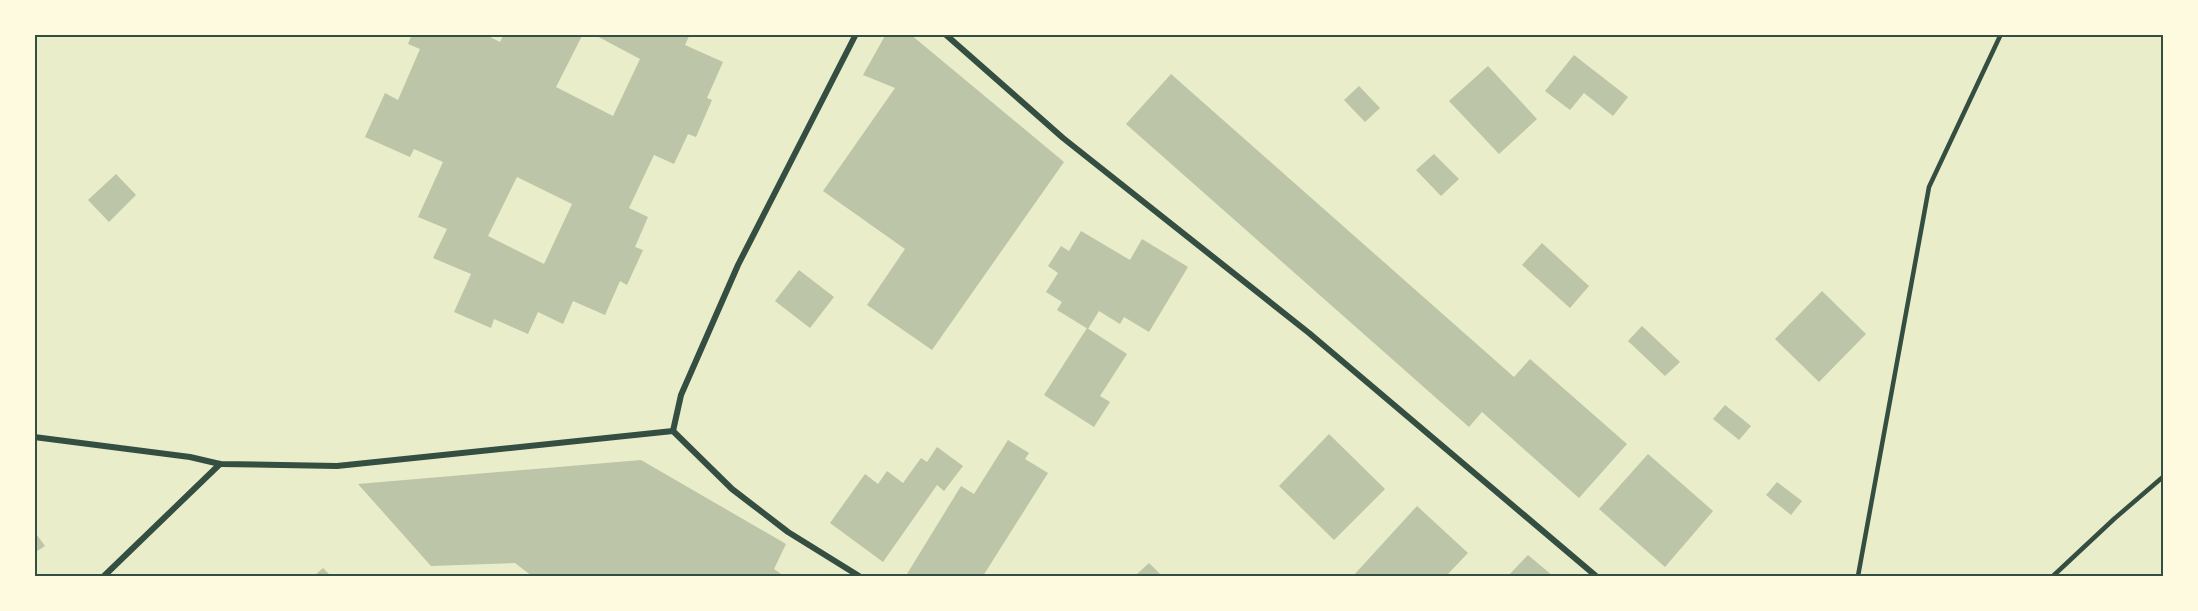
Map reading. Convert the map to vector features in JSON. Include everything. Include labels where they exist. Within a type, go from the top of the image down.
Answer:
[{"type":"street","points":[[673,431],[681,395],[738,265],[856,34]]},
{"type":"street","points":[[945,34],[1064,138],[1310,333],[1596,576]]},
{"type":"street","points":[[34,437],[190,457],[220,464],[337,466],[673,431]]},
{"type":"street","points":[[673,431],[732,489],[788,532],[859,576]]},
{"type":"street","points":[[104,576],[220,464]]},
{"type":"lane","points":[[1858,576],[1929,187],[2001,34]]},
{"type":"lane","points":[[2054,576],[2163,476]]},
{"type":"building","points":[[412,34],[484,34],[500,42],[504,34],[583,34],[556,87],[613,116],[640,59],[593,34],[690,34],[685,45],[723,62],[707,98],[712,100],[696,137],[688,134],[674,164],[654,155],[629,208],[648,217],[635,247],[643,250],[627,285],[620,281],[605,315],[573,301],[563,324],[538,312],[528,334],[494,319],[491,328],[454,312],[471,274],[433,258],[447,229],[418,217],[443,162],[414,149],[410,157],[365,137],[385,93],[398,100],[420,49],[408,44]],"holes":[[[517,177],[572,204],[544,264],[488,236]]]},
{"type":"building","points":[[886,34],[910,34],[1064,162],[932,350],[867,305],[905,249],[823,191],[895,88],[863,75]]},
{"type":"building","points":[[1574,55],[1628,97],[1613,116],[1584,93],[1570,110],[1545,91]]},
{"type":"building","points":[[1488,66],[1537,119],[1499,154],[1449,101]]},
{"type":"building","points":[[1171,74],[1514,377],[1530,359],[1627,444],[1579,498],[1482,412],[1469,427],[1126,124]]},
{"type":"building","points":[[1359,86],[1380,108],[1365,122],[1344,100]]},
{"type":"building","points":[[1434,154],[1459,179],[1441,196],[1416,170]]},
{"type":"building","points":[[116,174],[136,195],[109,222],[88,200]]},
{"type":"building","points":[[1081,231],[1130,260],[1142,239],[1188,267],[1149,332],[1124,317],[1120,324],[1099,311],[1088,329],[1057,310],[1062,302],[1046,292],[1058,273],[1048,266],[1061,246],[1069,251]]},
{"type":"building","points":[[1542,243],[1589,286],[1570,308],[1522,265]]},
{"type":"building","points":[[799,270],[834,297],[810,328],[775,301]]},
{"type":"building","points":[[1822,291],[1866,334],[1819,382],[1775,339]]},
{"type":"building","points":[[1642,326],[1680,362],[1665,376],[1628,341]]},
{"type":"building","points":[[1087,328],[1127,354],[1100,396],[1110,402],[1094,427],[1044,395]]},
{"type":"building","points":[[1725,405],[1751,426],[1739,440],[1713,419]]},
{"type":"building","points":[[1329,434],[1385,489],[1334,540],[1279,486]]},
{"type":"building","points":[[1008,440],[1029,453],[1025,459],[1048,473],[983,576],[911,576],[907,574],[961,486],[974,494]]},
{"type":"building","points":[[937,447],[963,466],[944,491],[937,485],[883,562],[830,523],[865,474],[878,484],[887,471],[903,483],[921,458],[927,462]]},
{"type":"building","points":[[1648,454],[1713,511],[1665,567],[1599,509]]},
{"type":"building","points":[[641,460],[786,544],[774,569],[784,576],[532,576],[515,563],[431,566],[358,484]]},
{"type":"building","points":[[1777,482],[1802,501],[1791,515],[1766,495]]},
{"type":"building","points":[[1417,506],[1468,553],[1446,576],[1353,576]]},
{"type":"building","points":[[34,531],[45,546],[34,553]]},
{"type":"building","points":[[1528,555],[1553,576],[1508,576]]},
{"type":"building","points":[[1149,563],[1162,576],[1135,576]]},
{"type":"building","points":[[323,568],[331,576],[314,576]]}]
